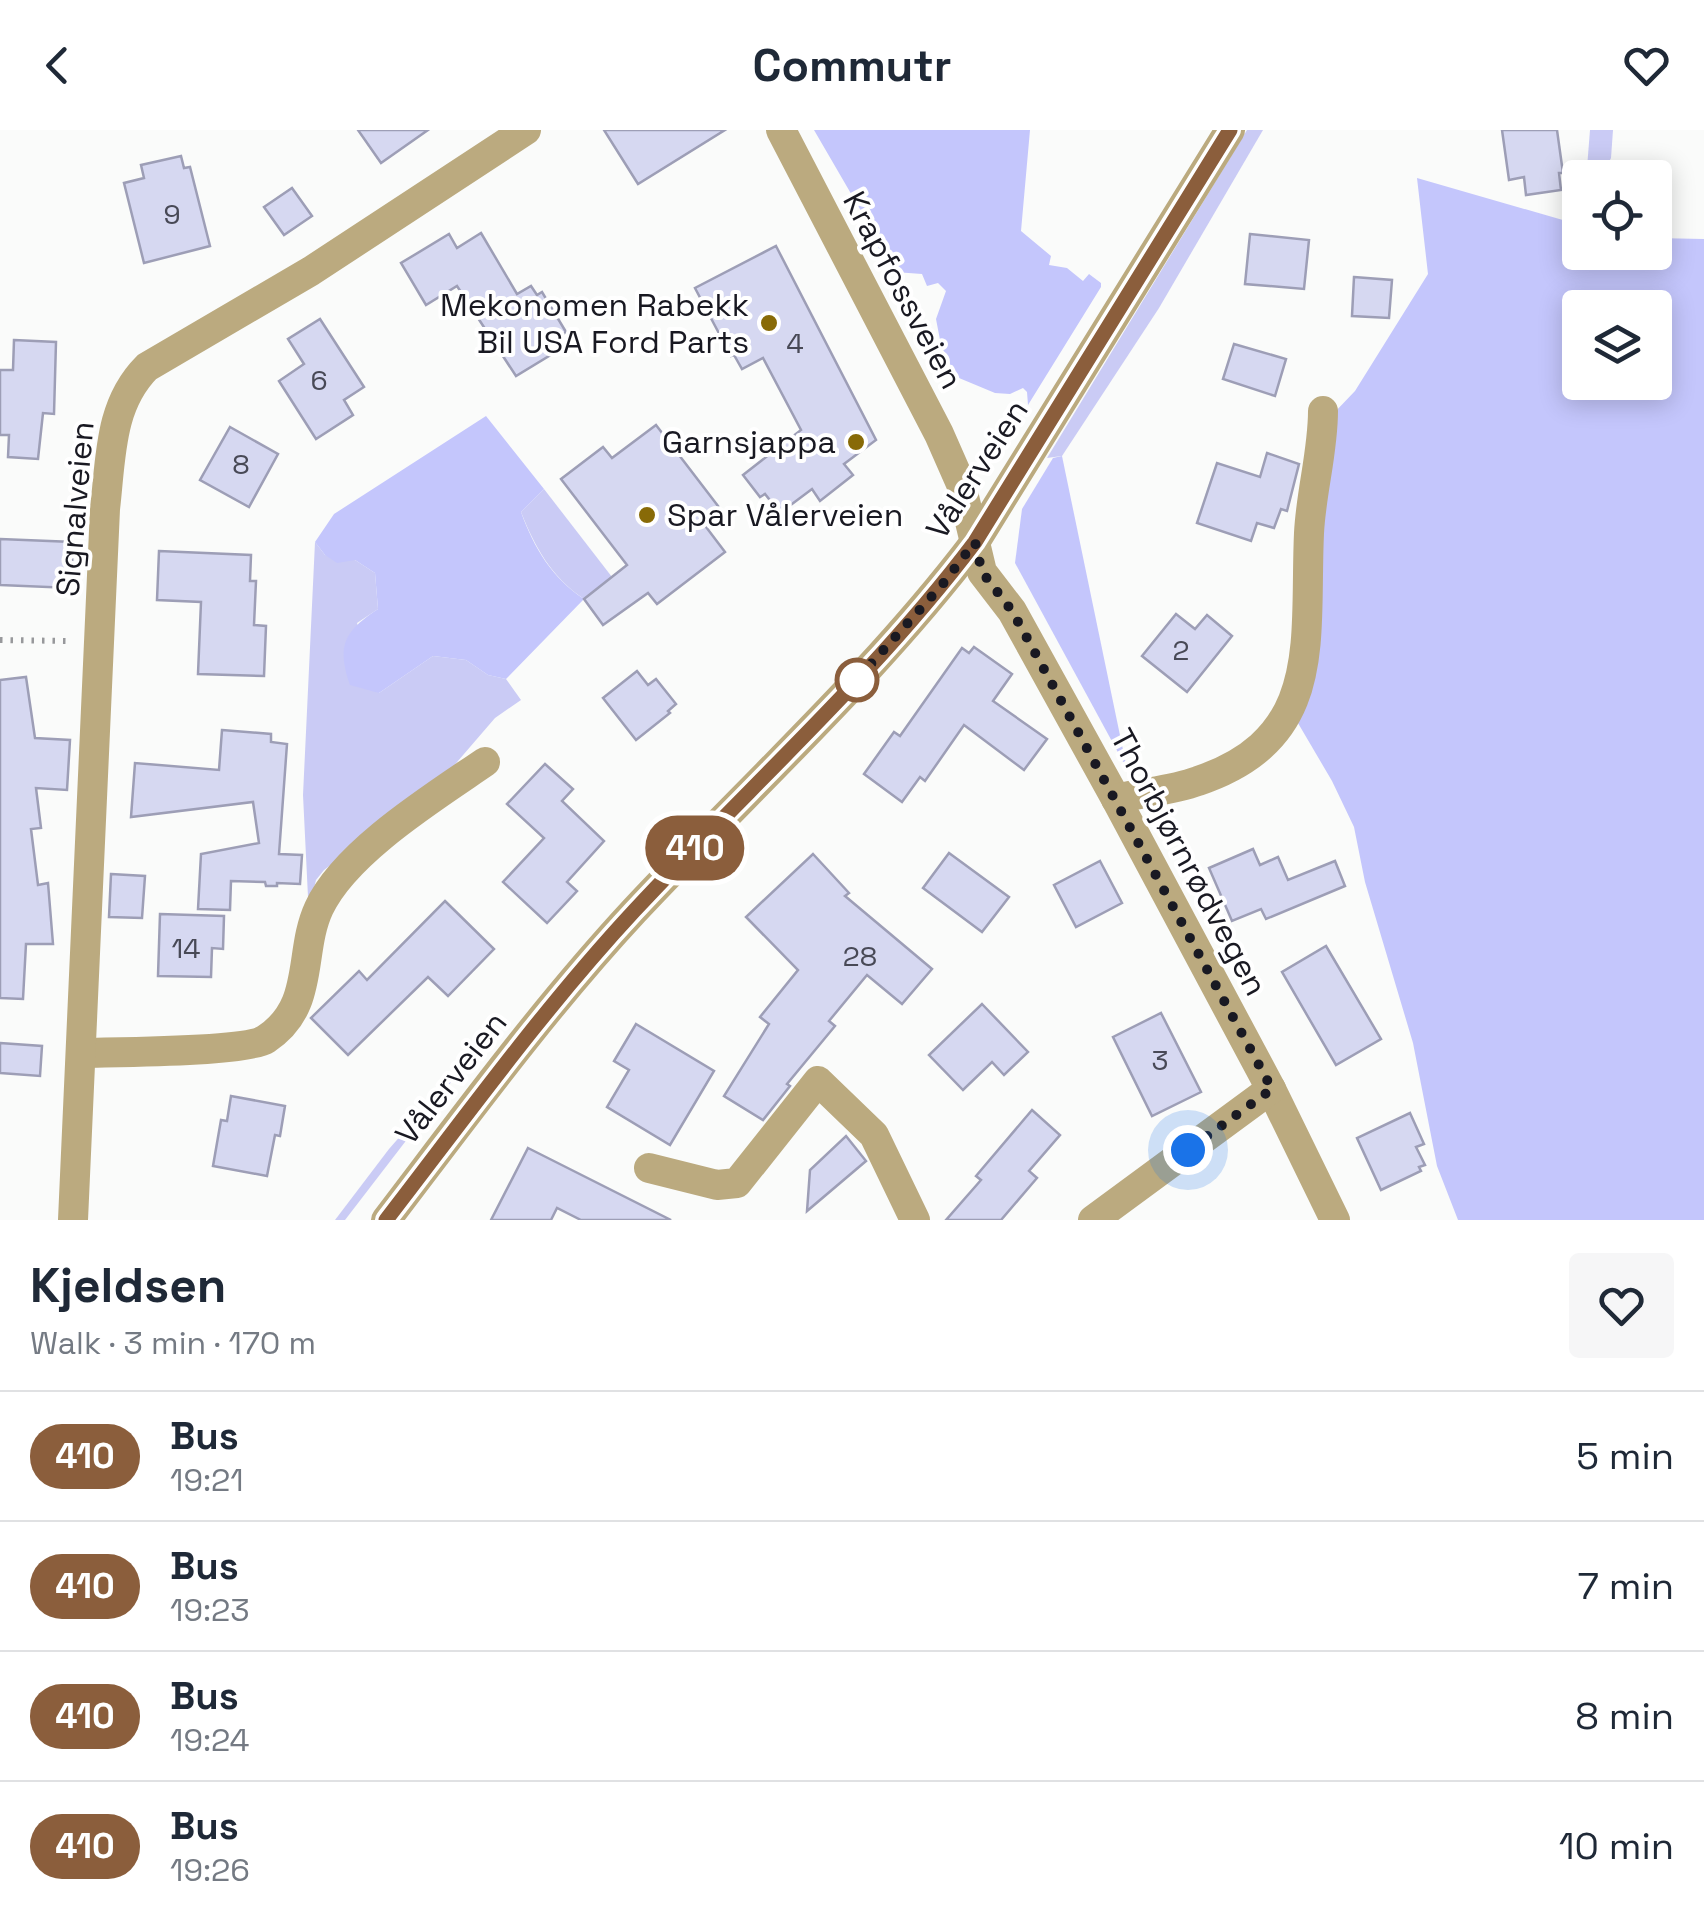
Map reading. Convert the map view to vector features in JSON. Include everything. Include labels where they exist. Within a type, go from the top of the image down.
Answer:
[{"type":"street","name":"Signalveien","points":[[73,1220],[106,508],[120,406],[131,383],[147,367],[312,271],[526,130]]},
{"type":"street","name":"Krapfossveien","points":[[780,130],[939,434],[961,484],[975,542]]},
{"type":"street","name":"Vålerveien","points":[[386,1220],[522,1040],[632,913],[838,700],[942,585],[975,542],[1230,130]]},
{"type":"street","points":[[1116,799],[1165,790],[1230,768],[1256,750],[1286,719],[1306,660],[1310,533],[1324,411]]},
{"type":"street","name":"Thorbjørnrødvegen","points":[[975,542],[982,572],[1012,611],[1116,799],[1272,1089],[1335,1220]]},
{"type":"street","points":[[83,1053],[212,1048],[264,1041],[296,1009],[319,909],[347,869],[411,813],[485,762]]},
{"type":"street","points":[[649,1168],[717,1185],[737,1184],[818,1081],[874,1135],[914,1220]]},
{"type":"street","points":[[1093,1220],[1272,1089]]},
{"type":"path","points":[[0,640],[99,641]]},
{"type":"shaded area","points":[[814,130],[1030,130],[1021,231],[1051,256],[1049,265],[1067,268],[1083,281],[1089,274],[1101,287],[1028,405],[1023,388],[1010,394],[995,393],[954,373],[941,345],[936,319],[946,291],[938,283],[927,286],[922,274],[895,272],[887,266],[864,216]]},
{"type":"shaded area","points":[[1247,130],[1263,130],[1159,308],[1062,456],[1047,458]]},
{"type":"shaded area","points":[[1590,130],[1613,130],[1610,160],[1588,160]]},
{"type":"shaded area","points":[[1417,178],[1562,220],[1562,270],[1672,270],[1672,238],[1704,239],[1704,1220],[1458,1220],[1437,1166],[1413,1043],[1365,882],[1354,827],[1295,718],[1333,414],[1355,391],[1428,274]]},
{"type":"shaded area","points":[[486,416],[544,489],[521,512],[538,550],[562,582],[584,599],[506,679],[488,675],[466,660],[433,656],[379,693],[350,685],[344,659],[346,640],[378,609],[375,573],[355,560],[337,563],[315,542],[334,514]]},
{"type":"shaded area","points":[[1062,456],[1127,769],[1015,563],[1022,509],[1053,458]]},
{"type":"shaded area","points":[[544,489],[612,577],[584,599],[545,560],[521,512]]},
{"type":"shaded area","points":[[315,542],[325,555],[355,560],[375,573],[378,609],[357,623],[379,693],[433,656],[466,660],[488,675],[506,679],[521,700],[495,718],[439,783],[324,870],[316,880],[312,897],[308,897],[303,795]]},
{"type":"shaded area","points":[[475,1051],[345,1220],[335,1220],[389,1149]]},
{"type":"building","points":[[358,130],[428,130],[381,163]]},
{"type":"building","points":[[604,130],[725,130],[638,184]]},
{"type":"building","points":[[1502,130],[1557,130],[1561,190],[1526,195],[1524,177],[1509,180]]},
{"type":"building","points":[[181,156],[184,168],[190,167],[210,246],[144,263],[124,183],[144,178],[141,165]]},
{"type":"building","points":[[292,188],[312,216],[284,235],[264,207]]},
{"type":"building","points":[[481,233],[517,294],[531,286],[537,295],[542,292],[566,332],[562,335],[567,345],[516,376],[457,286],[426,305],[401,263],[449,234],[457,248]]},
{"type":"building","points":[[1250,234],[1309,240],[1304,289],[1245,284]]},
{"type":"building","points":[[776,246],[876,440],[844,464],[853,475],[820,501],[812,489],[780,513],[765,494],[760,497],[743,475],[801,430],[763,358],[742,369],[695,288]]},
{"type":"building","points":[[1354,277],[1392,280],[1389,318],[1352,316]]},
{"type":"building","points":[[320,319],[364,387],[344,400],[353,415],[316,439],[279,381],[304,364],[288,339]]},
{"type":"building","points":[[14,340],[56,342],[54,414],[43,413],[38,459],[8,457],[9,435],[0,435],[0,370],[13,370]]},
{"type":"building","points":[[1234,344],[1286,359],[1275,396],[1223,379]]},
{"type":"building","name":"Spar Vålerveien","points":[[656,425],[718,506],[700,519],[725,552],[657,604],[648,593],[603,625],[584,599],[627,565],[561,479],[603,447],[612,458]]},
{"type":"building","points":[[230,427],[278,454],[249,507],[200,480]]},
{"type":"building","points":[[1267,453],[1299,464],[1287,511],[1281,509],[1274,528],[1257,523],[1251,541],[1197,523],[1217,463],[1260,477]]},
{"type":"building","points":[[0,539],[73,542],[71,588],[0,585]]},
{"type":"building","points":[[159,551],[251,555],[250,581],[256,581],[254,625],[266,626],[264,676],[198,674],[201,602],[157,600]]},
{"type":"building","points":[[1176,614],[1195,629],[1207,615],[1232,636],[1187,692],[1142,656]]},
{"type":"building","points":[[974,647],[1012,674],[993,701],[1047,739],[1024,770],[964,725],[925,781],[920,777],[902,802],[864,774],[894,732],[900,736],[962,648],[969,653]]},
{"type":"building","points":[[637,671],[648,685],[656,679],[676,704],[636,740],[603,698]]},
{"type":"building","points":[[26,677],[35,738],[70,740],[67,790],[36,788],[41,828],[31,829],[38,885],[48,883],[53,944],[26,944],[23,999],[0,998],[0,680]]},
{"type":"building","points":[[222,730],[271,734],[271,742],[287,744],[279,854],[302,855],[300,884],[266,886],[265,882],[231,881],[230,910],[198,909],[201,854],[259,843],[253,802],[131,817],[135,763],[219,770]]},
{"type":"building","points":[[545,764],[573,789],[562,801],[604,841],[567,882],[577,891],[547,923],[503,882],[544,838],[507,804]]},
{"type":"building","points":[[1253,849],[1260,865],[1278,857],[1288,880],[1335,861],[1345,886],[1266,919],[1261,909],[1232,921],[1209,868]]},
{"type":"building","points":[[949,853],[1009,897],[982,932],[923,888]]},
{"type":"building","points":[[813,854],[849,893],[845,896],[932,969],[902,1004],[867,975],[829,1021],[835,1026],[763,1120],[724,1096],[769,1024],[760,1017],[798,970],[746,917]]},
{"type":"building","points":[[1100,861],[1122,903],[1076,927],[1054,885]]},
{"type":"building","points":[[111,874],[145,876],[142,918],[109,917]]},
{"type":"building","points":[[445,901],[494,949],[448,996],[428,977],[348,1055],[311,1018],[359,971],[367,980]]},
{"type":"building","points":[[160,914],[224,916],[223,949],[212,948],[211,977],[158,976]]},
{"type":"building","points":[[1326,946],[1381,1039],[1336,1065],[1282,972]]},
{"type":"building","points":[[982,1004],[1028,1052],[1004,1075],[992,1062],[963,1090],[929,1055]]},
{"type":"building","points":[[1161,1013],[1201,1092],[1152,1116],[1113,1037]]},
{"type":"building","points":[[636,1024],[714,1071],[670,1145],[607,1107],[629,1070],[614,1061]]},
{"type":"building","points":[[0,1043],[42,1046],[40,1076],[0,1073]]},
{"type":"building","points":[[231,1096],[285,1106],[267,1176],[213,1166],[221,1120],[227,1121]]},
{"type":"building","points":[[1032,1110],[1060,1135],[1029,1171],[1037,1178],[1001,1220],[946,1220],[981,1180],[976,1176]]},
{"type":"building","points":[[1410,1113],[1424,1144],[1416,1147],[1425,1165],[1419,1167],[1421,1171],[1381,1190],[1357,1138]]},
{"type":"building","points":[[846,1136],[866,1161],[807,1211],[810,1170]]},
{"type":"building","points":[[528,1148],[671,1220],[581,1220],[557,1208],[551,1220],[491,1220]]},
{"type":"bus line","name":"410","points":[[386,1220],[522,1040],[632,913],[838,700],[942,585],[975,542],[1230,130]]},
{"type":"place","name":"Mekonomen Rabekk Bil USA Ford Parts","points":[[769,323]]},
{"type":"place","name":"Garnsjappa","points":[[856,442]]},
{"type":"place","name":"Spar Vålerveien","points":[[647,515]]},
{"type":"route","points":[[857,680],[852,685],[942,585],[975,542],[982,572],[1012,611],[1272,1089],[1188,1150]]}]
